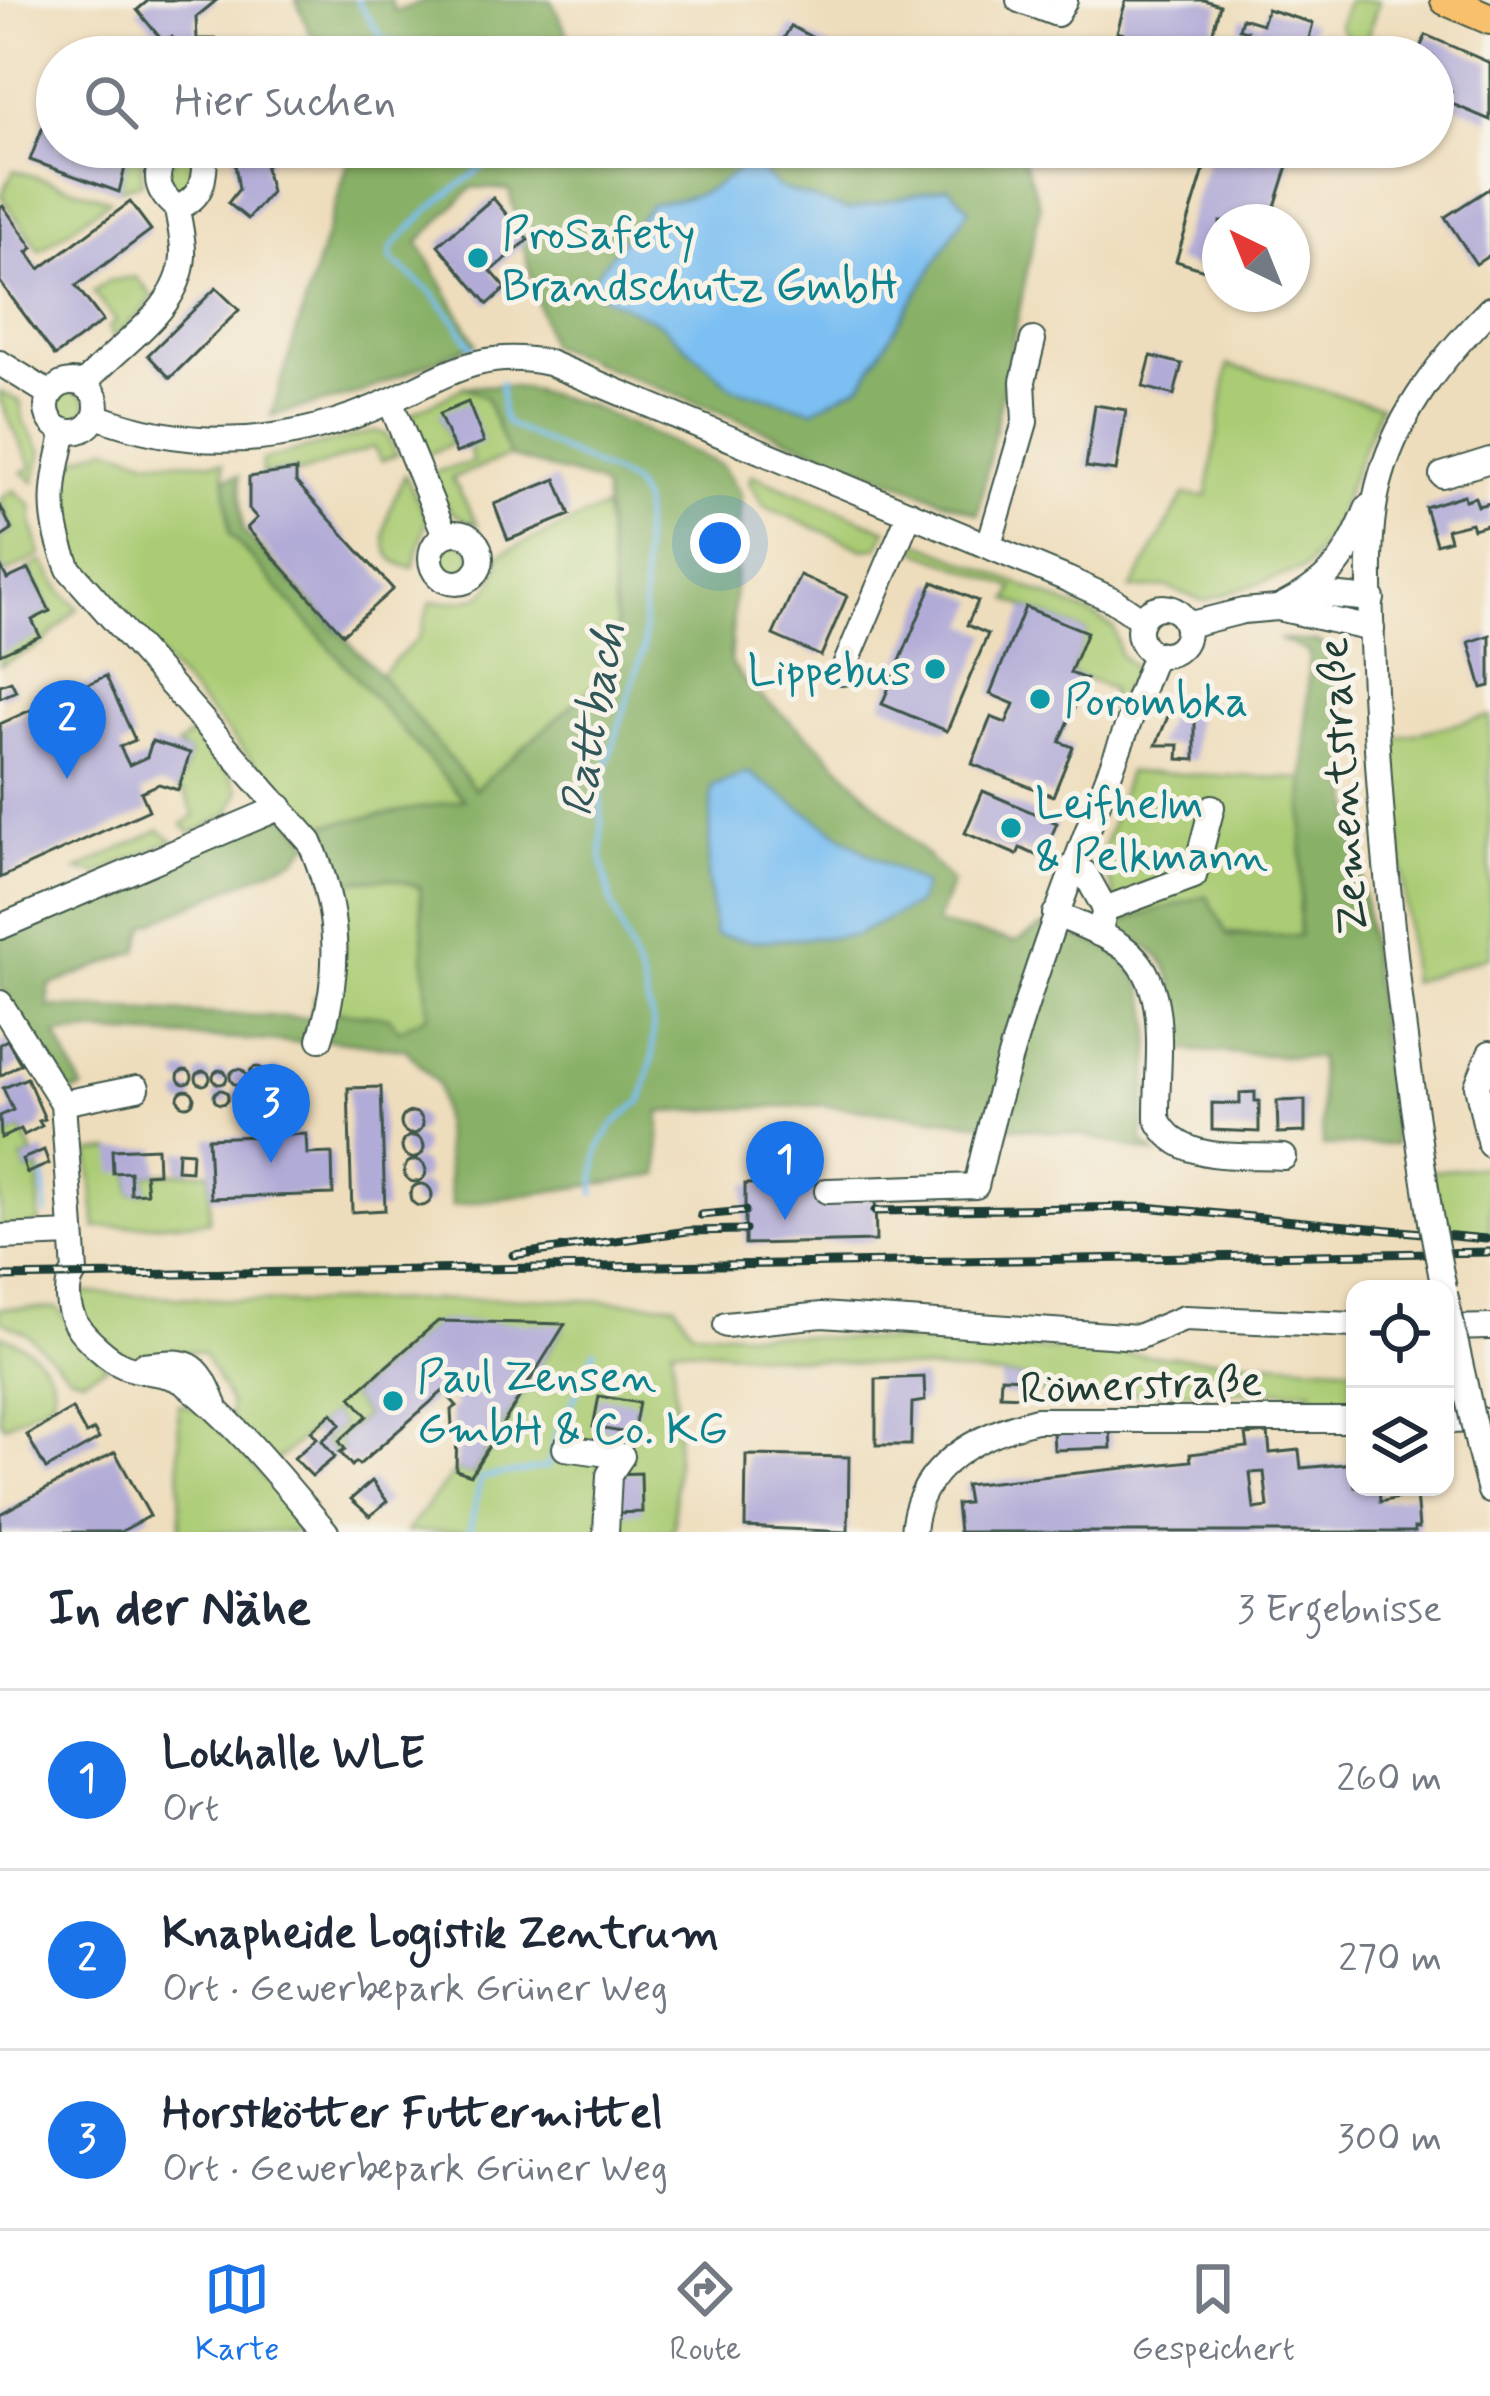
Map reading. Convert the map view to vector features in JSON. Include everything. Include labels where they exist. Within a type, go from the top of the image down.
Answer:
[{"type":"main road","points":[[1447,0],[1484,11]]},
{"type":"street","points":[[1019,0],[1057,7]]},
{"type":"street","points":[[84,384],[96,400],[95,416],[86,428],[65,431],[49,417],[50,394],[63,383],[84,384],[168,301],[183,255],[178,208],[156,179],[158,168]]},
{"type":"street","points":[[178,208],[205,181],[205,168]]},
{"type":"street","name":"Zementstraße","points":[[1443,1280],[1396,980],[1379,792],[1372,598],[1380,477],[1418,394],[1490,309]]},
{"type":"street","points":[[989,545],[1024,422],[1023,381],[1034,340]]},
{"type":"street","points":[[95,416],[154,435],[198,442],[254,442],[339,422],[482,360],[528,358],[989,545],[1113,600],[1142,620]]},
{"type":"street","points":[[0,364],[50,394]]},
{"type":"street","points":[[390,401],[445,535]]},
{"type":"street","points":[[65,431],[51,494],[54,522],[69,568],[310,842],[326,879],[334,917],[333,996],[320,1039]]},
{"type":"street","points":[[1442,475],[1490,460]]},
{"type":"street","points":[[1278,608],[1308,593],[1336,568],[1353,545],[1380,477]]},
{"type":"street","points":[[842,674],[910,513]]},
{"type":"street","points":[[1308,593],[1372,598]]},
{"type":"street","points":[[1172,608],[1187,625],[1184,645],[1176,652],[1155,655],[1140,640],[1142,620],[1149,611],[1172,608]]},
{"type":"street","points":[[1187,625],[1278,608],[1372,629]]},
{"type":"street","points":[[826,1190],[976,1186],[990,1124],[1055,914],[1155,655]]},
{"type":"street","points":[[1055,914],[1102,922],[1194,876],[1212,807]]},
{"type":"street","points":[[0,927],[281,808]]},
{"type":"street","points":[[1073,866],[1084,873],[1102,922],[1154,986],[1156,1118],[1163,1132],[1172,1142],[1198,1152],[1284,1156]]},
{"type":"street","points":[[0,1003],[63,1102],[75,1272],[67,1292],[75,1322],[125,1367],[181,1379],[239,1430],[326,1532]]},
{"type":"street","points":[[1484,1149],[1477,1086],[1490,1053]]},
{"type":"street","points":[[63,1102],[137,1088]]},
{"type":"street","points":[[0,1237],[70,1234]]},
{"type":"street","points":[[726,1325],[822,1315],[1138,1337],[1184,1318],[1346,1325]]},
{"type":"street","points":[[1454,1328],[1490,1327]]},
{"type":"street","name":"Zementstraße","points":[[1454,1334],[1490,1491]]},
{"type":"street","name":"Römerstraße","points":[[913,1532],[924,1494],[951,1457],[991,1432],[1036,1420],[1346,1420]]},
{"type":"street","points":[[1454,1420],[1490,1420]]},
{"type":"street","points":[[565,1448],[622,1456],[609,1475],[606,1532]]},
{"type":"green space","points":[[296,0],[391,0],[395,12],[427,0],[551,0],[569,36],[312,36]]},
{"type":"green space","points":[[1348,0],[1379,0],[1367,36],[1346,36],[1339,25]]},
{"type":"green space","points":[[124,168],[142,168],[142,183],[119,189]]},
{"type":"green space","points":[[192,168],[190,185],[182,190],[172,188],[166,169]]},
{"type":"green space","points":[[347,168],[1026,168],[1040,206],[978,514],[549,345],[509,190],[473,187],[418,242],[476,343],[360,393],[271,416]]},
{"type":"green space","points":[[14,170],[110,200],[40,251],[1,196]]},
{"type":"green space","points":[[136,277],[153,297],[113,337],[108,328],[116,321],[93,292],[108,281]]},
{"type":"green space","points":[[1228,365],[1380,406],[1331,531],[1306,568],[1203,601],[1166,587],[1131,589],[1184,495],[1207,496]]},
{"type":"green space","points":[[499,385],[589,406],[721,465],[741,495],[730,662],[748,686],[818,744],[952,882],[936,924],[1016,942],[1043,926],[1122,959],[1137,977],[1150,1022],[1143,1142],[1155,1154],[1082,1135],[821,1105],[660,1112],[659,1175],[452,1206],[438,1084],[405,1049],[320,1039],[329,1011],[389,1017],[399,1030],[428,1015],[420,887],[389,878],[337,882],[312,827],[464,800],[230,534],[225,478],[239,476],[243,531],[380,675],[475,789],[620,664],[604,489],[596,482],[509,456],[486,398],[465,387]]},
{"type":"green space","points":[[465,387],[486,398],[509,456],[452,478],[478,525],[447,506],[431,473],[473,462],[469,448],[440,414],[452,444],[424,456],[409,423],[413,413]]},
{"type":"green space","points":[[0,392],[20,401],[24,423],[42,451],[34,482],[22,472],[32,467]]},
{"type":"green space","points":[[72,392],[83,396],[87,407],[83,418],[72,422],[61,418],[57,407],[61,396]]},
{"type":"green space","points":[[375,431],[385,434],[397,454],[382,461],[373,447],[298,474],[296,470],[262,474],[262,460]]},
{"type":"green space","points":[[107,447],[149,460],[223,463],[230,534],[465,801],[312,827],[83,570],[63,526],[67,462]]},
{"type":"green space","points":[[405,475],[427,519],[413,568],[398,563],[385,542],[388,515]]},
{"type":"green space","points":[[752,475],[887,530],[878,547],[864,549],[764,506],[749,482]]},
{"type":"green space","points":[[14,490],[31,505],[41,555],[4,574],[0,538],[12,530],[0,499]]},
{"type":"green space","points":[[604,508],[620,665],[475,790],[380,675],[419,637],[431,602],[479,596],[494,582],[500,554]]},
{"type":"green space","points":[[456,542],[468,546],[472,558],[468,570],[456,574],[444,570],[440,558],[444,546]]},
{"type":"green space","points":[[918,542],[1114,628],[1120,655],[1142,674],[1124,714],[1107,707],[1112,689],[1070,673],[1086,632],[1009,600],[1014,588],[915,550]]},
{"type":"green space","points":[[43,561],[78,608],[42,644],[0,665],[0,654],[32,620],[50,610],[29,569]]},
{"type":"green space","points":[[1278,639],[1318,642],[1341,656],[1348,773],[1395,1144],[1323,1146],[1319,1058],[1165,1049],[1173,1003],[1169,972],[1149,948],[1108,926],[1207,895],[1228,936],[1299,936],[1309,652]]},
{"type":"green space","points":[[1490,716],[1490,956],[1411,982],[1393,739]]},
{"type":"green space","points":[[193,733],[239,791],[229,814],[191,833],[182,824],[195,816],[185,793],[178,790],[190,754],[177,746]]},
{"type":"green space","points":[[1128,772],[1304,779],[1299,937],[1108,926],[1114,892],[1100,860]]},
{"type":"green space","points":[[281,808],[310,842],[297,858],[145,926],[138,951],[49,986],[49,1007],[311,1018],[315,996],[333,996],[309,1043],[88,1032],[56,1035],[83,1089],[58,1095],[0,986],[0,936]]},
{"type":"green space","points":[[160,830],[173,840],[98,874],[77,870]]},
{"type":"green space","points":[[398,879],[420,887],[428,1015],[399,1031],[329,1011],[344,948],[337,882]]},
{"type":"green space","points":[[21,1129],[33,1154],[22,1159],[27,1172],[39,1168],[39,1225],[0,1230],[0,1135]]},
{"type":"green space","points":[[112,1150],[130,1172],[131,1194],[146,1193],[145,1174],[210,1172],[209,1221],[96,1228],[89,1152]]},
{"type":"green space","points":[[1490,1166],[1490,1235],[1440,1229],[1430,1171]]},
{"type":"green space","points":[[67,1292],[295,1303],[524,1298],[675,1304],[692,1330],[1346,1366],[1346,1403],[1313,1402],[1312,1390],[1044,1395],[1025,1378],[672,1347],[677,1430],[674,1528],[670,1532],[406,1532],[456,1470],[472,1475],[564,1326],[438,1322],[351,1397],[365,1416],[337,1440],[343,1448],[335,1454],[324,1440],[342,1425],[332,1413],[270,1466],[231,1423],[230,1402],[203,1353],[175,1350],[125,1367],[112,1360]]},
{"type":"green space","points":[[0,1308],[57,1308],[107,1366],[83,1378],[70,1375],[26,1333],[0,1320]]},
{"type":"green space","points":[[0,1335],[39,1358],[53,1387],[53,1399],[4,1426],[0,1419]]},
{"type":"green space","points":[[178,1404],[204,1411],[312,1532],[178,1532]]},
{"type":"water","points":[[738,168],[759,168],[777,187],[848,210],[948,187],[969,208],[861,384],[813,410],[733,388],[660,323],[596,293],[594,277],[651,204],[704,192]]},
{"type":"water","points":[[748,772],[865,852],[924,885],[917,904],[854,936],[752,941],[715,935],[708,878],[712,787]]},
{"type":"building","points":[[149,0],[217,0],[196,17],[197,36],[159,36],[137,10]]},
{"type":"building","points":[[1126,0],[1204,0],[1220,5],[1212,36],[1117,32]]},
{"type":"building","points":[[1267,9],[1313,23],[1310,36],[1245,36],[1247,31],[1239,29],[1242,18],[1262,24]]},
{"type":"building","points":[[791,26],[810,36],[785,36]]},
{"type":"building","points":[[1454,47],[1490,63],[1490,120],[1454,105]]},
{"type":"building","points":[[52,168],[125,168],[119,192]]},
{"type":"building","points":[[236,168],[265,168],[271,192],[248,219],[228,203],[239,189]]},
{"type":"building","points":[[1205,168],[1287,168],[1276,204],[1202,204],[1202,269],[1176,261]]},
{"type":"building","points":[[1490,188],[1490,255],[1476,264],[1445,217]]},
{"type":"building","name":"ProSafety Brandschutz GmbH","points":[[493,198],[528,240],[491,271],[506,288],[488,304],[438,245]]},
{"type":"building","points":[[130,202],[151,230],[76,286],[103,321],[55,356],[0,282],[0,208],[33,248],[27,252],[40,269]]},
{"type":"building","points":[[216,288],[239,310],[170,378],[148,355]]},
{"type":"building","points":[[1151,356],[1182,364],[1174,395],[1143,387]]},
{"type":"building","points":[[468,402],[484,442],[456,453],[439,414]]},
{"type":"building","points":[[1095,405],[1126,410],[1116,471],[1086,467]]},
{"type":"building","points":[[296,470],[296,482],[393,589],[343,634],[247,528],[257,518],[249,509],[249,477]]},
{"type":"building","points":[[556,479],[570,515],[508,540],[494,504]]},
{"type":"building","points":[[1464,495],[1465,500],[1475,497],[1478,506],[1490,503],[1490,524],[1447,529],[1450,540],[1436,544],[1425,507]]},
{"type":"building","points":[[0,505],[12,530],[0,538]]},
{"type":"building","points":[[0,565],[7,579],[29,569],[50,611],[32,620],[40,636],[0,654]]},
{"type":"building","name":"Lippebus","points":[[800,575],[847,596],[821,656],[773,635]]},
{"type":"building","name":"Lippebus","points":[[933,582],[978,601],[967,625],[988,634],[947,731],[882,704]]},
{"type":"building","name":"Porombka","points":[[1025,607],[1087,632],[1070,673],[1086,679],[1060,742],[1073,747],[1053,796],[972,764],[991,717],[1006,723],[1014,704],[990,694]]},
{"type":"building","points":[[1490,635],[1490,686],[1482,688],[1469,642]]},
{"type":"building","points":[[106,676],[135,740],[120,747],[129,765],[147,757],[152,741],[190,753],[178,790],[159,784],[141,792],[149,810],[0,878],[0,724]]},
{"type":"building","points":[[11,681],[16,691],[0,698],[0,685]]},
{"type":"building","points":[[1174,702],[1195,702],[1195,760],[1178,759],[1179,745],[1156,745]]},
{"type":"building","name":"Leifhelm & Pelkmann","points":[[983,791],[1057,823],[1042,858],[1020,848],[1017,855],[965,833]]},
{"type":"building","points":[[7,1040],[21,1064],[0,1076],[0,1044]]},
{"type":"building","points":[[257,1067],[265,1075],[257,1083],[249,1075]]},
{"type":"building","points":[[275,1068],[282,1075],[275,1082],[268,1075]]},
{"type":"building","points":[[238,1069],[246,1077],[238,1085],[230,1077]]},
{"type":"building","points":[[185,1070],[192,1077],[185,1084],[178,1077]]},
{"type":"building","points":[[220,1070],[227,1077],[220,1084],[213,1077]]},
{"type":"building","points":[[203,1071],[210,1078],[203,1085],[196,1078]]},
{"type":"building","points":[[27,1078],[45,1119],[39,1121],[42,1126],[1,1138],[0,1116],[13,1110],[3,1088]]},
{"type":"building","points":[[277,1087],[284,1094],[277,1101],[270,1094]]},
{"type":"building","points":[[381,1087],[385,1210],[352,1212],[348,1088]]},
{"type":"building","points":[[258,1088],[265,1095],[258,1102],[251,1095]]},
{"type":"building","points":[[240,1089],[247,1096],[240,1103],[233,1096]]},
{"type":"building","points":[[186,1090],[194,1098],[186,1106],[178,1098]]},
{"type":"building","points":[[221,1090],[228,1097],[221,1104],[214,1097]]},
{"type":"building","points":[[1255,1092],[1259,1132],[1212,1130],[1212,1103],[1240,1104],[1240,1093]]},
{"type":"building","points":[[1305,1100],[1305,1132],[1278,1133],[1277,1101]]},
{"type":"building","points":[[412,1112],[423,1123],[412,1134],[401,1123]]},
{"type":"building","points":[[306,1134],[307,1154],[332,1153],[333,1194],[211,1198],[208,1138]]},
{"type":"building","points":[[413,1136],[424,1147],[413,1158],[402,1147]]},
{"type":"building","points":[[157,1148],[158,1173],[145,1174],[147,1193],[131,1194],[130,1172],[113,1173],[112,1150]]},
{"type":"building","points":[[44,1150],[49,1164],[27,1173],[22,1159]]},
{"type":"building","points":[[178,1151],[192,1152],[191,1171],[177,1170]]},
{"type":"building","points":[[415,1160],[426,1171],[415,1182],[404,1171]]},
{"type":"building","points":[[817,1183],[818,1200],[875,1199],[876,1241],[745,1244],[745,1184]]},
{"type":"building","points":[[421,1184],[432,1195],[421,1206],[410,1195]]},
{"type":"building","name":"Paul Zensen GmbH & Co. KG","points":[[438,1321],[565,1324],[471,1475],[456,1470],[457,1428],[452,1428],[451,1410],[457,1406],[443,1391],[359,1465],[352,1466],[340,1452],[345,1449],[339,1441],[367,1416],[351,1397]]},
{"type":"building","points":[[924,1377],[925,1401],[912,1403],[911,1445],[876,1445],[876,1379]]},
{"type":"building","points":[[1001,1377],[1025,1378],[1024,1396],[1000,1395]]},
{"type":"building","points":[[599,1396],[639,1403],[633,1434],[593,1427]]},
{"type":"building","points":[[72,1409],[86,1434],[94,1430],[99,1439],[46,1469],[27,1435]]},
{"type":"building","points":[[332,1413],[341,1424],[322,1441],[335,1457],[312,1476],[294,1458],[317,1438],[311,1431]]},
{"type":"building","points":[[1110,1429],[1111,1448],[1054,1450],[1053,1432]]},
{"type":"building","points":[[1268,1433],[1270,1453],[1299,1450],[1301,1468],[1346,1464],[1346,1496],[1380,1496],[1380,1502],[1416,1496],[1419,1528],[1415,1532],[959,1532],[956,1504],[968,1503],[965,1485],[1191,1461],[1190,1454],[1248,1447],[1246,1435]],"holes":[[[1264,1472],[1268,1507],[1254,1509],[1250,1473]]]},
{"type":"building","points":[[115,1452],[150,1516],[120,1532],[0,1532],[0,1514]]},
{"type":"building","points":[[746,1455],[849,1457],[848,1532],[745,1527]]},
{"type":"building","points":[[641,1473],[642,1512],[613,1513],[612,1474]]},
{"type":"building","points":[[372,1481],[387,1501],[370,1516],[351,1499]]},
{"type":"waterway","name":"Rattbach","points":[[357,0],[381,36]]},
{"type":"waterway","name":"Rattbach","points":[[473,349],[431,292],[391,260],[392,247],[428,210],[482,168]]},
{"type":"waterway","name":"Rattbach","points":[[501,382],[507,424],[632,483],[643,503],[644,648],[606,768],[601,797],[602,861],[611,902],[653,1023],[653,1056],[642,1101],[603,1140],[594,1194]]},
{"type":"waterway","points":[[44,1174],[46,1214]]},
{"type":"waterway","name":"Rattbach","points":[[469,1532],[481,1478],[548,1467],[559,1419],[568,1412],[595,1350]]},
{"type":"railway","points":[[875,1211],[1145,1207],[1486,1239]]},
{"type":"railway","points":[[701,1215],[745,1211]]},
{"type":"railway","points":[[513,1255],[688,1231],[745,1230]]},
{"type":"railway","points":[[0,1277],[1490,1252]]},
{"type":"place","name":"ProSafety Brandschutz GmbH","points":[[478,258]]},
{"type":"place","name":"Lippebus","points":[[935,669]]},
{"type":"place","name":"Porombka","points":[[1040,699]]},
{"type":"place","name":"Knapheide Logistik Zentrum","points":[[67,779]]},
{"type":"place","name":"Leifhelm & Pelkmann","points":[[1011,828]]},
{"type":"place","name":"Horstkötter Futtermittel","points":[[271,1163]]},
{"type":"place","name":"Lokhalle WLE","points":[[785,1220]]},
{"type":"place","name":"Paul Zensen GmbH & Co. KG","points":[[393,1401]]}]
